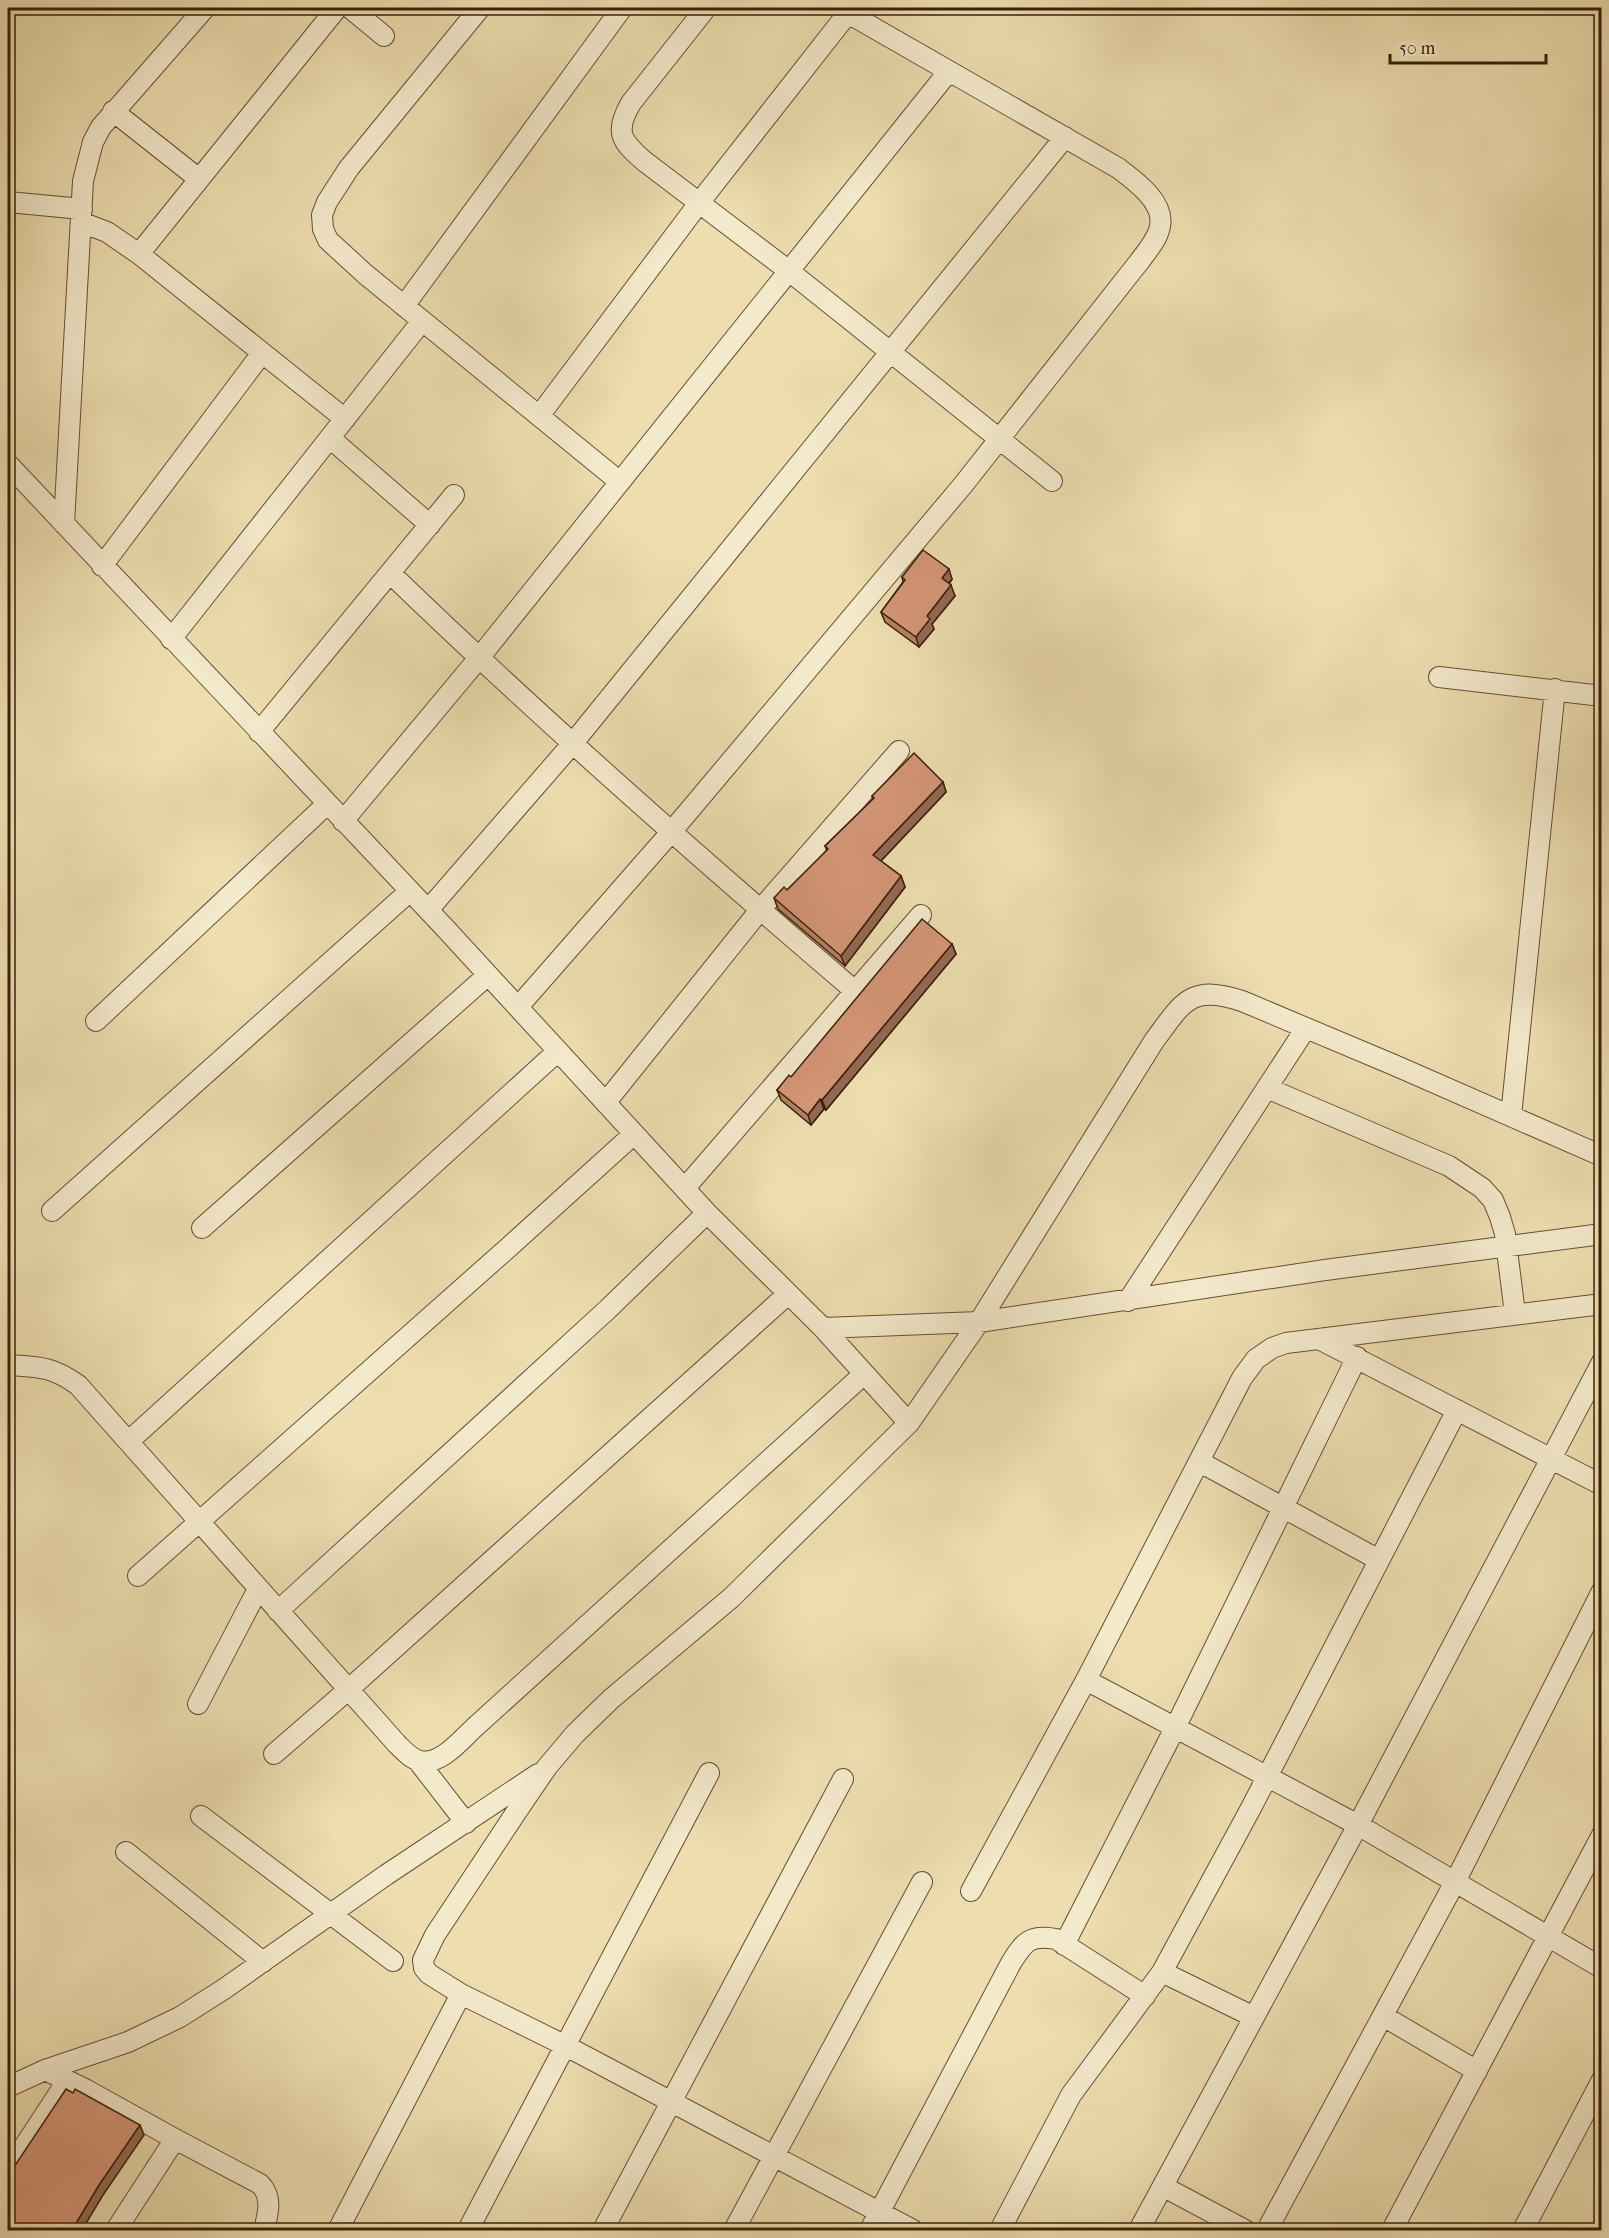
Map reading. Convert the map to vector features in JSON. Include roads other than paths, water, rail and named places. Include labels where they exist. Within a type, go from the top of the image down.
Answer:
[{"type":"street","points":[[64,524],[83,181],[93,142],[113,111],[205,8]]},
{"type":"street","points":[[139,254],[337,8]]},
{"type":"street","points":[[350,8],[384,36]]},
{"type":"street","points":[[480,8],[349,168],[322,215],[323,229],[328,240],[365,274],[620,482]]},
{"type":"street","points":[[404,306],[622,8]]},
{"type":"street","points":[[706,8],[631,103],[623,117],[620,130],[624,142],[633,152],[789,271],[1052,481]]},
{"type":"street","points":[[518,1007],[672,831],[999,440],[1155,240],[1161,215],[1134,180],[1118,168],[844,10],[539,416]]},
{"type":"street","points":[[343,821],[479,658],[949,71]]},
{"type":"street","points":[[113,111],[199,179]]},
{"type":"street","points":[[428,910],[573,743],[1065,137]]},
{"type":"street","points":[[8,202],[81,216],[107,232],[139,254],[345,419]]},
{"type":"street","points":[[171,639],[422,321]]},
{"type":"street","points":[[102,566],[262,353]]},
{"type":"street","points":[[330,438],[430,525]]},
{"type":"street","points":[[8,464],[428,910],[707,1213],[823,1328],[909,1423]]},
{"type":"street","points":[[259,732],[454,495]]},
{"type":"street","points":[[390,573],[573,743],[855,992]]},
{"type":"street","points":[[1439,678],[1602,696]]},
{"type":"street","points":[[1511,1116],[1555,689]]},
{"type":"street","points":[[606,1102],[760,910],[899,751]]},
{"type":"street","points":[[96,1020],[327,804]]},
{"type":"street","points":[[52,1211],[410,891]]},
{"type":"street","points":[[685,1188],[921,915]]},
{"type":"street","points":[[201,1228],[488,975]]},
{"type":"street","points":[[913,2230],[566,2046],[461,1994],[429,1974],[424,1968],[425,1952],[547,1767],[575,1734],[611,1700],[731,1598],[909,1423],[979,1322],[1154,1041],[1187,1001],[1202,993],[1222,994],[1601,1155]]},
{"type":"street","points":[[1128,1300],[1306,1028]]},
{"type":"street","points":[[129,1442],[558,1051]]},
{"type":"street","points":[[1267,1088],[1449,1166],[1468,1177],[1493,1200],[1500,1217],[1515,1314]]},
{"type":"street","points":[[138,1576],[501,1255],[634,1134]]},
{"type":"street","points":[[278,1611],[608,1310],[707,1213]]},
{"type":"street","points":[[823,1328],[979,1322],[1325,1270],[1602,1234]]},
{"type":"street","points":[[274,1754],[788,1294]]},
{"type":"street","points":[[971,1891],[1086,1680],[1242,1378],[1256,1359],[1272,1348],[1286,1343],[1602,1304]]},
{"type":"street","points":[[1318,1339],[1357,1357],[1602,1485]]},
{"type":"street","points":[[1064,1945],[1176,1726],[1357,1357]]},
{"type":"street","points":[[1139,2230],[1358,1825],[1602,1362]]},
{"type":"street","points":[[8,1365],[46,1368],[62,1373],[78,1385],[397,1744],[418,1761],[466,1823]]},
{"type":"street","points":[[418,1761],[429,1762],[453,1747],[864,1374]]},
{"type":"street","points":[[1000,2230],[1071,2095],[1162,1972],[1268,1776],[1457,1410]]},
{"type":"street","points":[[1200,1462],[1379,1560]]},
{"type":"street","points":[[198,1704],[258,1589]]},
{"type":"street","points":[[1267,2230],[1455,1882],[1602,1591]]},
{"type":"street","points":[[1086,1680],[1358,1825],[1602,1968]]},
{"type":"street","points":[[8,2087],[45,2070],[154,2031],[263,1962],[547,1767]]},
{"type":"street","points":[[468,2230],[709,1773]]},
{"type":"street","points":[[603,2230],[843,1779]]},
{"type":"street","points":[[201,1816],[393,1961]]},
{"type":"street","points":[[1392,2230],[1602,1835]]},
{"type":"street","points":[[126,1852],[263,1962]]},
{"type":"street","points":[[734,2230],[922,1882]]},
{"type":"street","points":[[870,2230],[1019,1950],[1029,1939],[1042,1936],[1056,1939],[1145,1996]]},
{"type":"street","points":[[1162,1972],[1254,2018]]},
{"type":"street","points":[[338,2230],[461,1994]]},
{"type":"street","points":[[1383,2016],[1478,2071]]},
{"type":"street","points":[[45,2070],[260,2184],[266,2190],[269,2199],[264,2230]]},
{"type":"street","points":[[1523,2230],[1602,2080]]},
{"type":"street","points":[[8,2171],[67,2081]]},
{"type":"street","points":[[116,2230],[175,2139]]},
{"type":"street","points":[[1164,2187],[1245,2230]]}]
